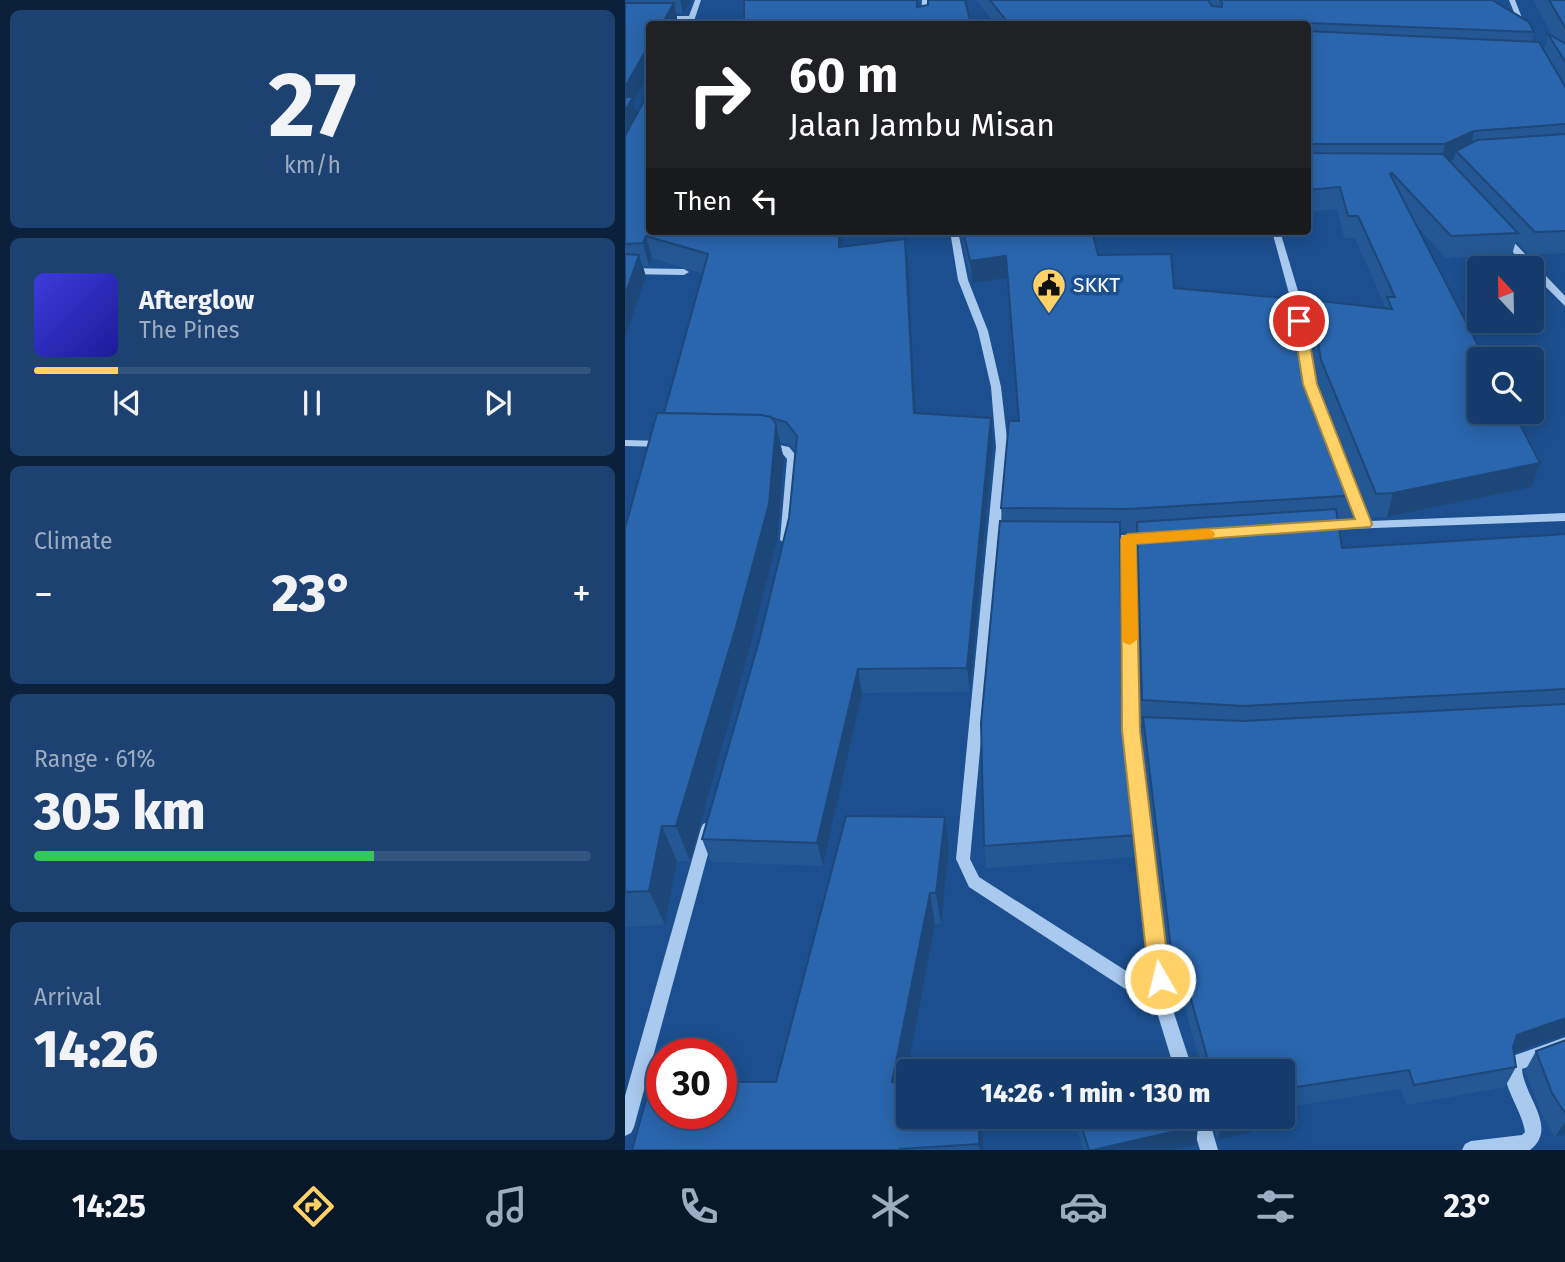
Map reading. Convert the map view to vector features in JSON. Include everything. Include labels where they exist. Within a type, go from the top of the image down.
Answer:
[{"type":"street","points":[[652,18],[691,21],[698,0]]},
{"type":"street","points":[[924,21],[925,0]]},
{"type":"street","points":[[1512,0],[1533,46]]},
{"type":"street","points":[[1499,232],[1565,304]]},
{"type":"street","points":[[955,235],[963,280],[983,331],[996,387],[1002,447],[999,538],[963,859],[974,882],[1163,1004]]},
{"type":"street","points":[[1277,235],[1296,301],[1310,384],[1315,397]]},
{"type":"street","points":[[625,271],[684,272]]},
{"type":"street","points":[[625,443],[678,444]]},
{"type":"street","points":[[764,445],[785,449],[793,459],[783,554]]},
{"type":"street","points":[[1345,473],[1365,524]]},
{"type":"street","points":[[1310,528],[1565,517]]},
{"type":"street","points":[[1088,539],[1167,537]]},
{"type":"street","points":[[1128,539],[1147,879],[1163,1004],[1180,1059]]},
{"type":"street","points":[[625,1127],[713,811]]},
{"type":"street","points":[[1471,1150],[1526,1143],[1534,1135],[1534,1124],[1512,1073],[1513,1064],[1565,1045]]},
{"type":"street","points":[[1203,1129],[1209,1150]]},
{"type":"building","points":[[744,0],[917,0],[917,7],[928,5],[928,0],[965,0],[970,21],[744,21]]},
{"type":"building","points":[[990,0],[1208,0],[1212,6],[1222,7],[1220,0],[1492,0],[1529,22],[1534,32],[1311,21],[1007,21]]},
{"type":"building","points":[[1549,0],[1566,0],[1566,29]]},
{"type":"building","points":[[625,3],[674,3],[664,21],[646,21],[646,50],[625,87]]},
{"type":"building","points":[[1311,31],[1539,42],[1566,88],[1566,124],[1474,131],[1445,144],[1311,144]]},
{"type":"building","points":[[1548,34],[1566,44],[1566,63]]},
{"type":"building","points":[[625,97],[633,97],[625,111]]},
{"type":"building","points":[[646,97],[646,235],[839,235],[839,247],[905,239],[914,413],[991,418],[967,668],[858,669],[817,843],[702,839],[759,641],[789,518],[797,436],[786,422],[761,415],[664,413],[708,254],[646,236],[643,243],[625,244],[625,136]]},
{"type":"building","points":[[1566,134],[1566,231],[1535,232],[1456,151],[1477,140]]},
{"type":"building","points":[[1311,153],[1443,154],[1518,233],[1451,236],[1392,173],[1390,174],[1467,324],[1467,333],[1472,333],[1479,347],[1467,347],[1467,424],[1520,424],[1540,463],[1393,493],[1376,494],[1321,360],[1311,300],[1392,309],[1387,297],[1395,297],[1358,216],[1348,216],[1340,187],[1311,190]]},
{"type":"building","points":[[964,235],[1093,235],[1098,255],[1171,254],[1174,288],[1295,299],[1306,362],[1359,495],[1129,509],[1001,508],[1009,421],[1019,421],[1006,256],[970,261]]},
{"type":"building","points":[[625,254],[639,255],[625,295]]},
{"type":"building","points":[[657,413],[761,415],[771,417],[776,424],[769,504],[736,627],[676,826],[662,826],[649,891],[625,892],[625,528]]},
{"type":"building","points":[[1336,509],[1342,548],[1566,534],[1566,689],[1243,706],[1142,700],[1137,522]]},
{"type":"building","points":[[1000,521],[1120,522],[1122,708],[1137,835],[984,846],[981,723]]},
{"type":"building","points":[[1566,704],[1566,1018],[1517,1035],[1513,1047],[1516,1067],[1414,1085],[1409,1070],[1295,1087],[1295,1059],[1208,1059],[1177,949],[1171,949],[1143,717],[1243,721]]},
{"type":"building","points":[[846,816],[945,817],[936,893],[930,893],[892,1082],[896,1082],[896,1129],[979,1129],[979,1144],[900,1150],[632,1150],[646,1100],[646,1129],[737,1129],[737,1082],[776,1082]]},
{"type":"building","points":[[1566,1040],[1566,1115],[1552,1093],[1536,1051]]},
{"type":"building","points":[[1082,1129],[1185,1129],[1093,1150],[1089,1150]]},
{"type":"slow traffic","points":[[1130,639],[1128,539],[1207,534]]},
{"type":"place","name":"SKKT","points":[[1049,315]]},
{"type":"route","points":[[1160,979],[1131,731],[1128,539],[1365,524],[1310,384],[1299,321]]}]
